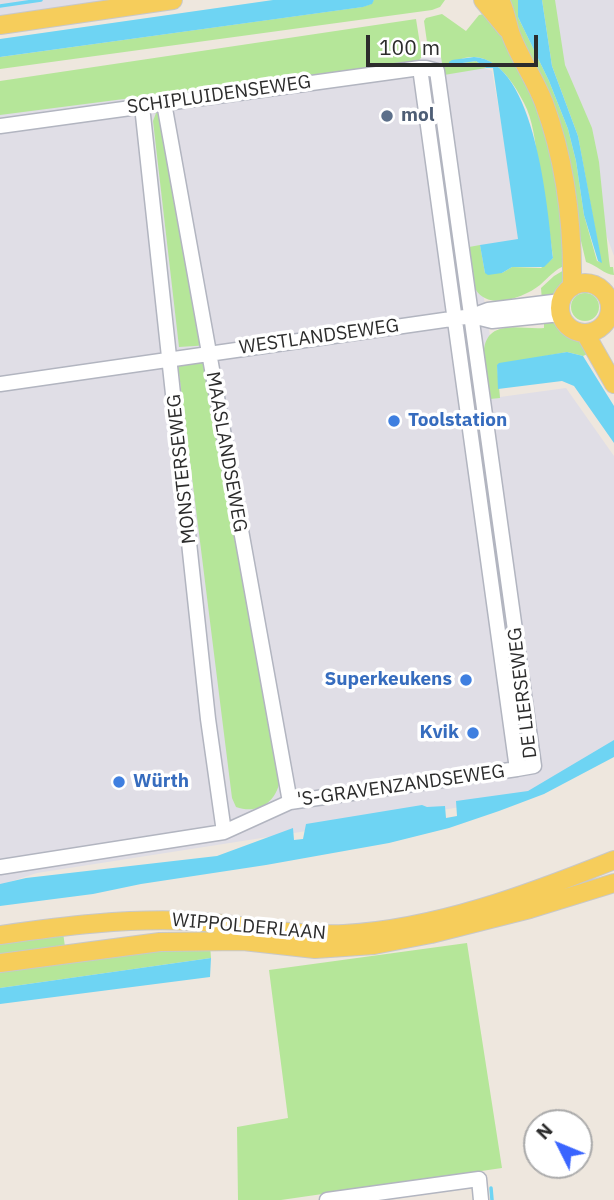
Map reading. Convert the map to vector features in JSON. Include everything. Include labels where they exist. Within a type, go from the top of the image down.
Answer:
[{"type":"main road","points":[[0,25],[173,0]]},
{"type":"main road","points":[[483,0],[511,35],[542,99],[556,137],[566,193],[570,328],[592,330],[608,318],[610,303],[604,291],[570,296]]},
{"type":"main road","points":[[499,0],[506,13],[511,35]]},
{"type":"main road","points":[[592,330],[614,363]]},
{"type":"main road","points":[[592,330],[614,384]]},
{"type":"main road","name":"WIPPOLDERLAAN","points":[[0,935],[97,922],[155,920],[219,923],[297,933],[366,932],[474,909],[614,860]]},
{"type":"main road","name":"WIPPOLDERLAAN","points":[[0,963],[160,942],[243,941],[315,948],[374,945],[530,909],[614,883]]},
{"type":"street","name":"SCHIPLUIDENSEWEG","points":[[0,126],[420,68],[436,71]]},
{"type":"street","name":"DE LIERSEWEG","points":[[420,68],[517,769],[534,766],[436,71]]},
{"type":"street","name":"MAASLANDSEWEG","points":[[164,103],[289,802]]},
{"type":"street","name":"MONSTERSEWEG","points":[[142,106],[208,719],[224,832]]},
{"type":"street","name":"WESTLANDSEWEG","points":[[0,384],[472,316],[488,310],[570,296]]},
{"type":"street","name":"'S-GRAVENZANDSEWEG","points":[[0,867],[224,832],[289,802],[517,769]]},
{"type":"street","points":[[327,1200],[479,1180],[481,1200]]},
{"type":"shaded area","points":[[0,0],[113,0],[0,16]]},
{"type":"shaded area","points":[[547,0],[614,0],[614,256],[604,229]]},
{"type":"shaded area","points":[[433,49],[492,71],[522,241],[480,274],[500,397],[566,388],[614,456],[614,744],[530,794],[37,873],[0,885],[0,111]]},
{"type":"green space","points":[[374,0],[445,0],[440,7],[432,10],[0,69],[0,57],[362,7]]},
{"type":"green space","points":[[510,0],[518,0],[518,17],[549,81],[568,129],[584,215],[597,261],[601,262],[578,136],[552,66],[542,0],[555,0],[565,65],[592,128],[599,162],[610,267],[613,267],[614,275],[586,262],[544,86],[506,4]]},
{"type":"green space","points":[[489,13],[540,106],[557,171],[566,265],[526,294],[498,301],[489,300],[476,290],[471,275],[469,247],[480,245],[485,273],[502,273],[512,267],[541,268],[553,258],[532,124],[518,92],[494,64],[473,57],[462,59],[449,65],[476,61],[486,68],[444,75],[441,57],[435,56],[434,49],[428,49],[424,21],[442,14],[466,31],[479,15]]},
{"type":"green space","points":[[416,19],[422,57],[418,61],[0,115],[0,81]]},
{"type":"green space","points":[[156,113],[164,114],[210,345],[179,347],[153,121]]},
{"type":"green space","points":[[564,270],[560,289],[542,301],[541,288]]},
{"type":"green space","points":[[585,293],[595,297],[599,307],[595,317],[585,321],[575,317],[571,307],[575,297]]},
{"type":"green space","points":[[544,319],[569,332],[592,352],[583,356],[567,352],[497,365],[500,398],[490,399],[484,368],[488,338],[494,331],[505,328],[544,328]]},
{"type":"green space","points":[[208,361],[280,779],[271,800],[252,809],[236,807],[232,798],[178,365]]},
{"type":"green space","points":[[63,932],[65,947],[0,955],[0,941]]},
{"type":"green space","points":[[467,943],[502,1168],[281,1200],[238,1200],[237,1127],[288,1118],[269,970]]},
{"type":"green space","points":[[210,945],[211,958],[0,988],[0,971]]},
{"type":"water","points":[[273,0],[374,0],[372,4],[363,7],[0,57],[0,39]]},
{"type":"water","points":[[518,0],[542,0],[552,66],[578,136],[602,263],[598,261],[584,215],[568,129],[549,81],[518,17]]},
{"type":"water","points":[[474,57],[495,65],[512,83],[525,110],[535,141],[547,207],[553,258],[544,267],[512,267],[502,273],[485,273],[480,245],[518,239],[493,68],[486,68],[476,61],[449,65],[452,60]]},
{"type":"water","points":[[567,352],[583,356],[614,406],[614,443],[574,386],[562,381],[498,389],[499,363]]},
{"type":"water","points":[[614,740],[614,757],[544,794],[449,828],[389,843],[266,865],[93,894],[0,906],[0,884],[26,878],[217,856],[293,828],[294,840],[303,839],[306,824],[422,805],[445,806],[446,818],[457,816],[456,801],[528,791]]},
{"type":"water","points":[[211,958],[210,977],[0,1004],[0,988]]},
{"type":"waterway","points":[[0,6],[41,0]]},
{"type":"waterway","points":[[491,1188],[492,1200]]},
{"type":"place","name":"mol","points":[[387,116]]},
{"type":"place","name":"Toolstation","points":[[394,421]]},
{"type":"place","name":"Superkeukens","points":[[466,680]]},
{"type":"place","name":"Kvik","points":[[473,733]]},
{"type":"place","name":"Würth","points":[[119,782]]}]
